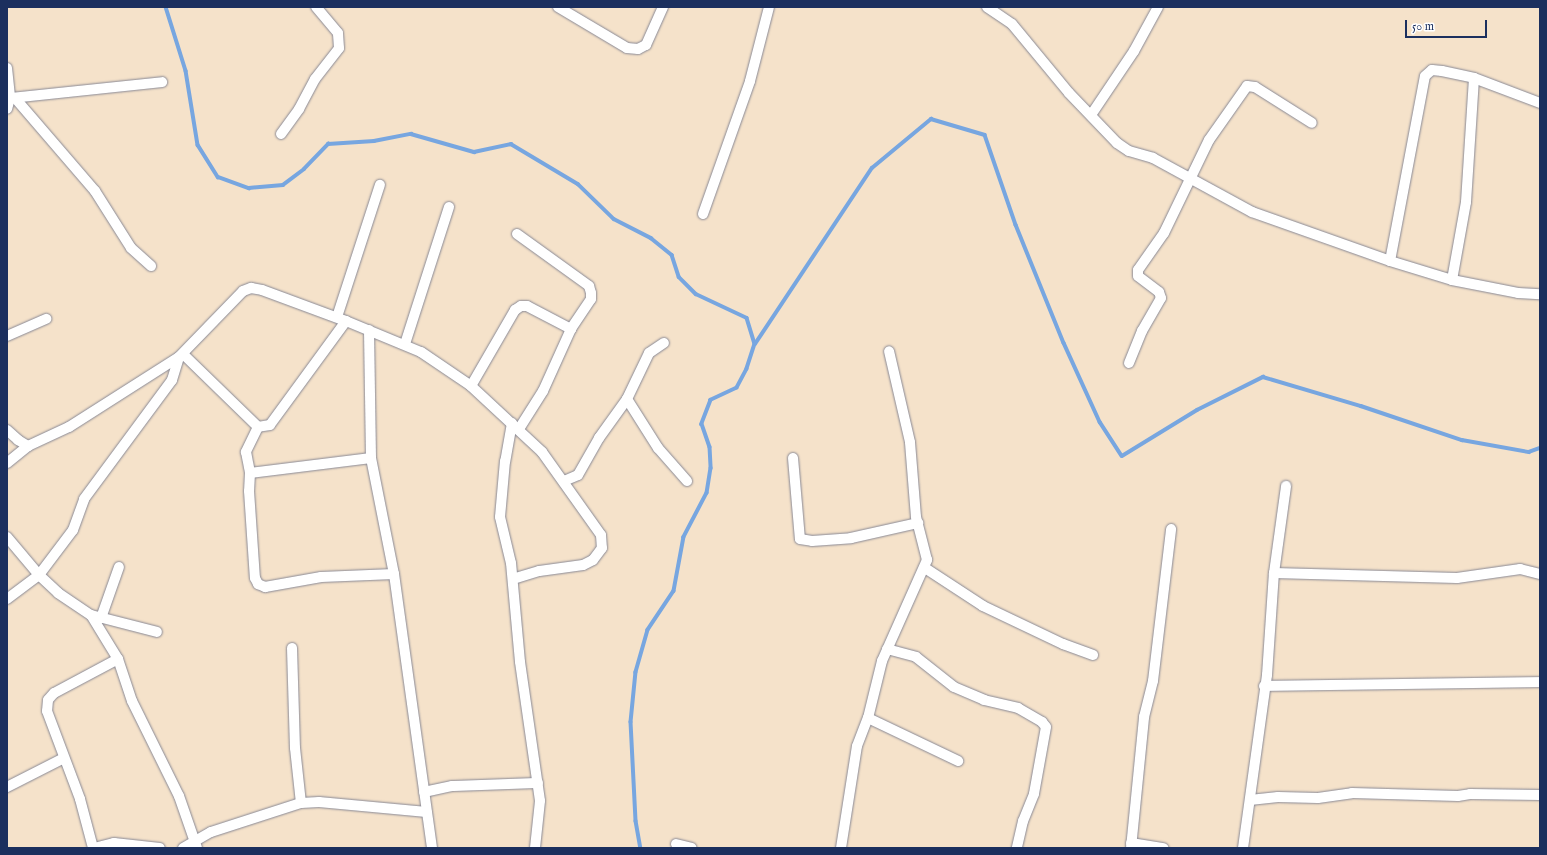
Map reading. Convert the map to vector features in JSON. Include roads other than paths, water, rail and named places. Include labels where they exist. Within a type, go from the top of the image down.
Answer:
[{"type":"street","points":[[281,134],[299,109],[315,79],[339,48],[338,33],[316,7]]},
{"type":"street","points":[[558,7],[627,48],[638,49],[646,45],[663,7]]},
{"type":"street","points":[[703,214],[750,81],[769,7]]},
{"type":"street","points":[[987,7],[1012,24],[1042,62],[1091,115],[1129,151],[1153,158],[1252,212],[1452,280],[1518,293],[1540,294]]},
{"type":"street","points":[[1091,115],[1134,52],[1158,7]]},
{"type":"street","points":[[7,68],[12,98],[95,190],[131,248],[151,266]]},
{"type":"street","points":[[1390,260],[1425,76],[1432,70],[1474,78],[1540,103]]},
{"type":"street","points":[[1452,280],[1466,202],[1474,78]]},
{"type":"street","points":[[12,98],[162,82]]},
{"type":"street","points":[[1129,363],[1142,331],[1161,298],[1159,292],[1138,276],[1138,270],[1164,234],[1209,140],[1247,86],[1255,87],[1312,123]]},
{"type":"street","points":[[7,109],[12,98]]},
{"type":"street","points":[[258,427],[270,425],[342,319],[380,185]]},
{"type":"street","points":[[405,344],[449,207]]},
{"type":"street","points":[[517,234],[589,286],[591,299],[571,330],[543,391],[516,426],[505,461],[500,507],[513,578],[520,662],[538,783],[541,814],[535,848]]},
{"type":"street","points":[[7,463],[28,446],[69,427],[181,356],[236,296],[251,288],[342,319],[405,344],[471,386],[516,426],[564,481],[601,535],[602,548],[593,560],[583,564],[539,571],[513,578]]},
{"type":"street","points":[[471,386],[516,310],[521,306],[527,306],[571,330]]},
{"type":"street","points":[[7,336],[46,319]]},
{"type":"street","points":[[369,330],[371,458],[394,574],[432,848]]},
{"type":"street","points":[[564,481],[578,475],[599,438],[627,399],[649,353],[664,343]]},
{"type":"street","points":[[841,848],[857,746],[868,718],[887,649],[925,568],[926,549],[918,523],[910,442],[889,351]]},
{"type":"street","points":[[181,356],[258,427]]},
{"type":"street","points":[[7,599],[39,575],[73,530],[84,499],[172,380],[181,356]]},
{"type":"street","points":[[627,399],[658,448],[687,481]]},
{"type":"street","points":[[258,427],[246,452],[250,473],[249,491],[255,578],[258,584],[264,587],[321,577],[394,574]]},
{"type":"street","points":[[7,430],[18,440],[28,446]]},
{"type":"street","points":[[250,473],[371,458]]},
{"type":"street","points":[[793,458],[800,539],[812,541],[850,538],[918,523]]},
{"type":"street","points":[[1244,848],[1264,686],[1274,573],[1286,486]]},
{"type":"street","points":[[1164,848],[1131,846],[1144,717],[1153,681],[1171,529]]},
{"type":"street","points":[[7,537],[39,575],[58,593],[96,617],[157,632]]},
{"type":"street","points":[[96,617],[119,567]]},
{"type":"street","points":[[925,568],[983,606],[1063,644],[1093,655]]},
{"type":"street","points":[[1274,573],[1457,578],[1520,569],[1540,574]]},
{"type":"street","points":[[96,617],[118,659],[132,701],[179,796],[196,844]]},
{"type":"street","points":[[292,648],[295,748],[301,803]]},
{"type":"street","points":[[887,649],[916,657],[954,687],[984,700],[1018,708],[1042,722],[1046,727],[1034,794],[1023,820],[1017,848]]},
{"type":"street","points":[[118,659],[66,686],[48,700],[47,711],[80,799],[93,848],[114,843],[160,848]]},
{"type":"street","points":[[1264,686],[1540,682]]},
{"type":"street","points":[[868,718],[958,761]]},
{"type":"street","points":[[7,787],[64,758]]},
{"type":"street","points":[[424,792],[452,786],[538,783]]},
{"type":"street","points":[[1250,800],[1278,797],[1318,798],[1352,793],[1458,796],[1470,794],[1540,795]]},
{"type":"street","points":[[183,848],[196,844],[220,829],[301,803],[319,802],[426,812]]},
{"type":"street","points":[[676,844],[692,848]]},
{"type":"waterway","points":[[166,7],[186,71],[198,145],[218,177],[249,188],[283,185],[304,169],[328,144],[374,141],[411,134],[474,152],[511,144],[578,184],[614,219],[651,238],[672,255],[679,277],[696,294],[747,318],[755,344],[747,369],[737,388],[711,400],[702,424],[710,447],[711,468],[707,493],[684,537],[674,591],[648,630],[636,672],[631,722],[636,821],[641,848]]},
{"type":"waterway","points":[[755,344],[872,168],[931,119],[985,135],[1016,225],[1064,343],[1100,422],[1122,456],[1197,410],[1263,377],[1361,406],[1462,440],[1529,452],[1540,448]]}]
